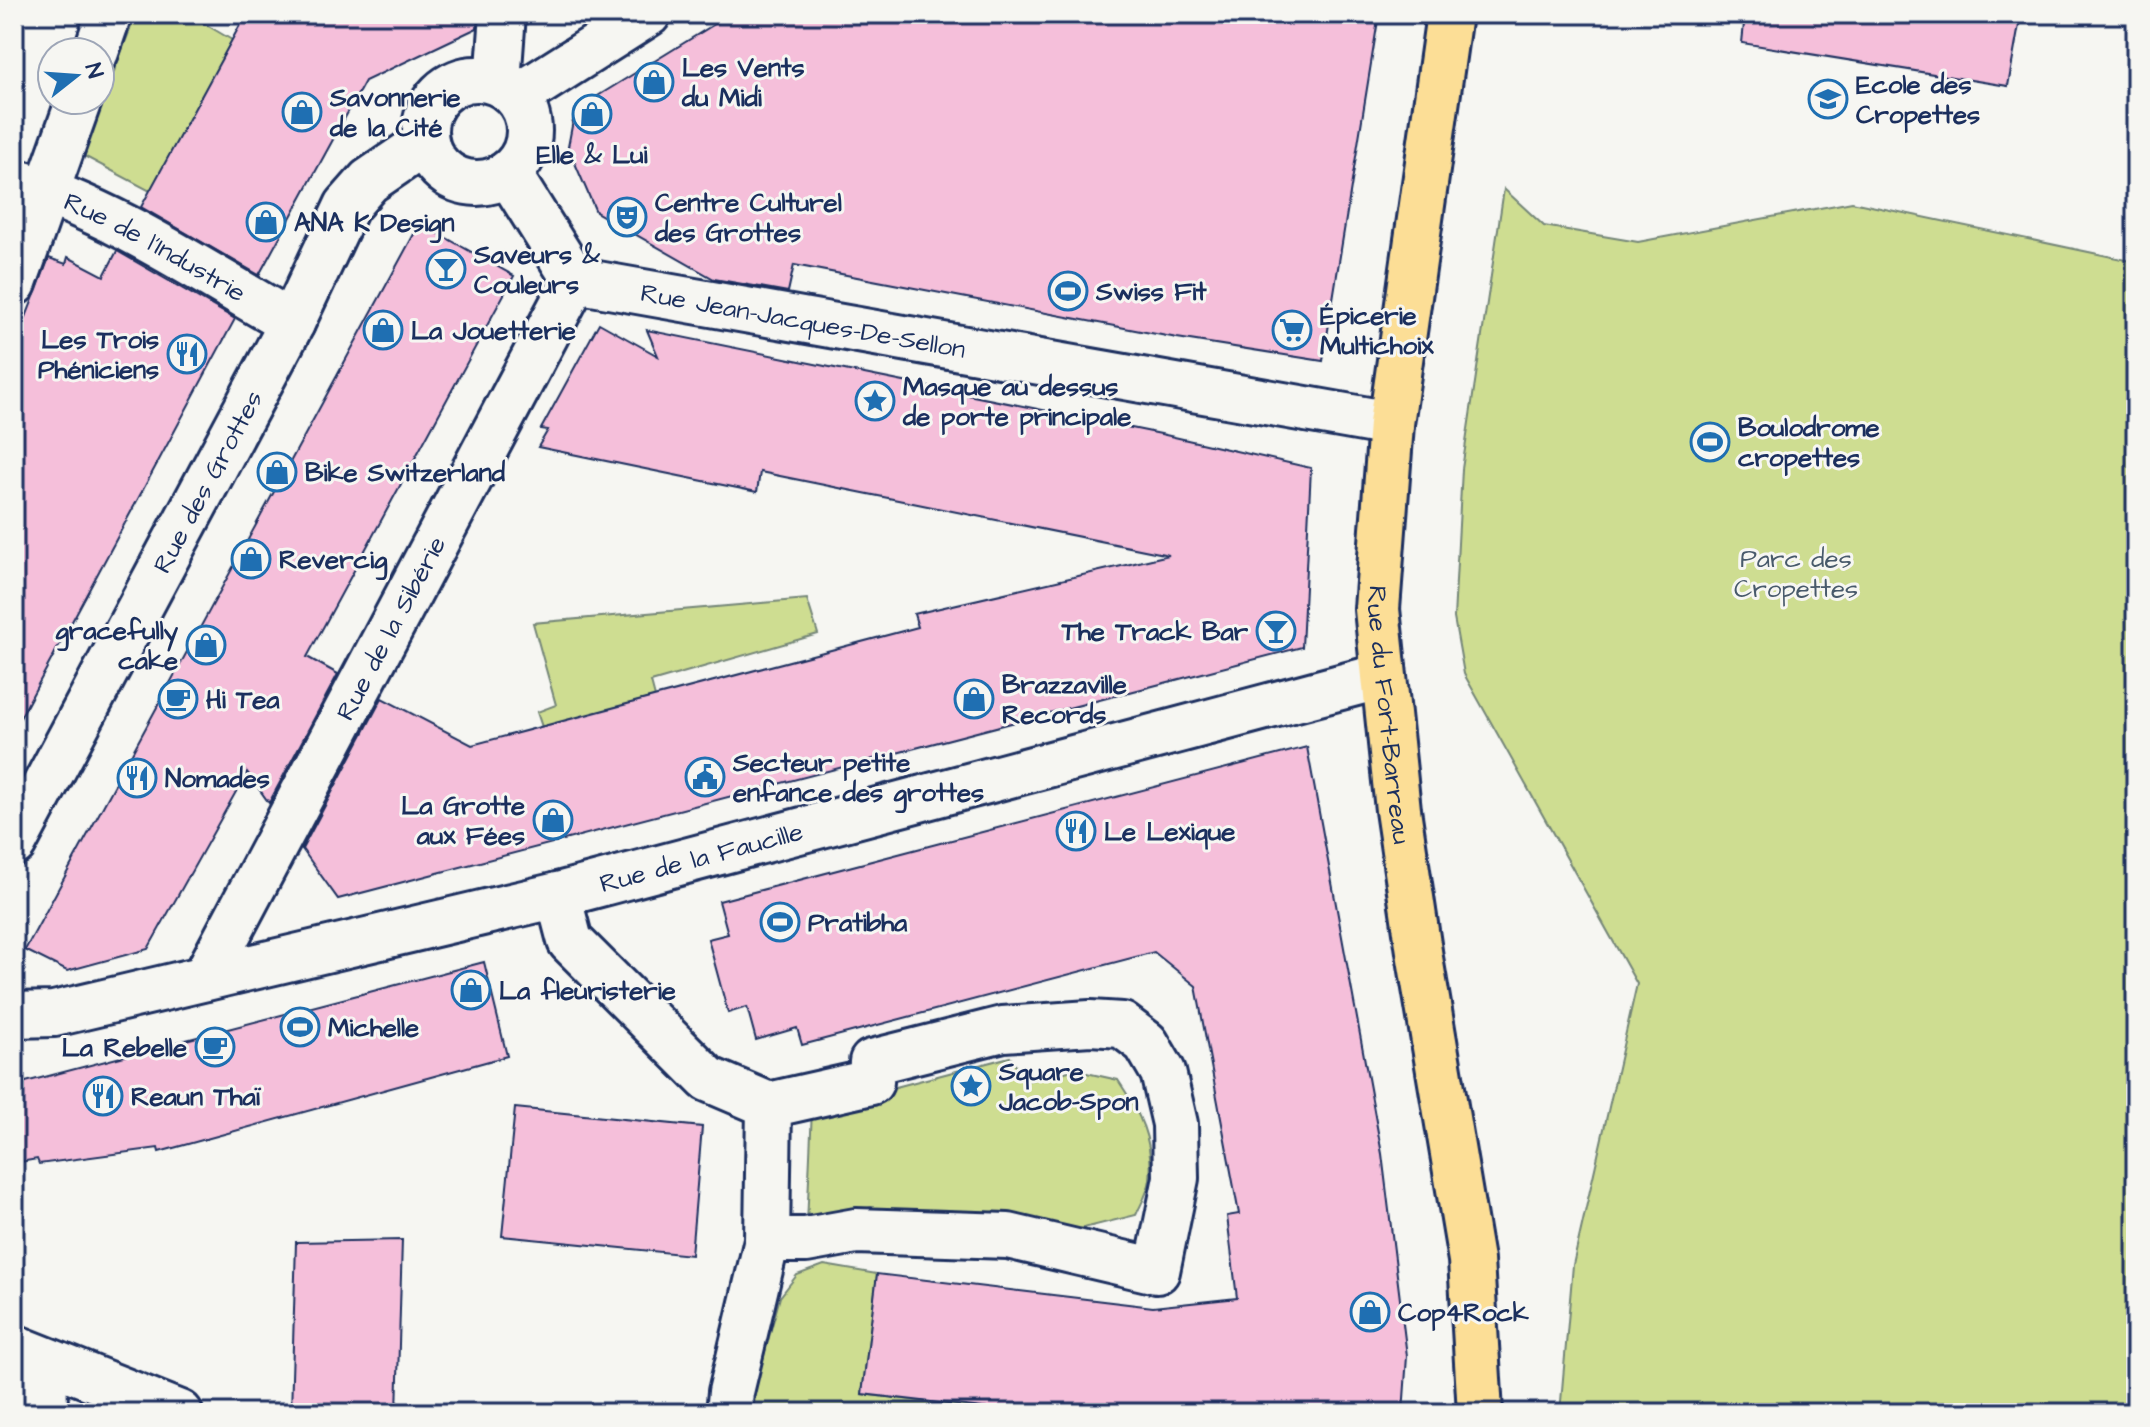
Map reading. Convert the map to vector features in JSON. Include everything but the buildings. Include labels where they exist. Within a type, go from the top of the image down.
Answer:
[{"type":"main road","name":"Rue du Fort-Barreau","points":[[1449,14],[1391,424],[1377,609],[1382,676],[1420,958],[1471,1260],[1480,1413]]},
{"type":"street","points":[[101,36],[109,14]]},
{"type":"street","points":[[503,14],[507,90]]},
{"type":"street","points":[[507,90],[648,14]]},
{"type":"street","points":[[470,78],[507,90],[527,116],[529,137],[522,157],[508,173],[489,181],[469,182],[449,175],[434,161],[426,142],[427,113],[444,89],[470,78]]},
{"type":"street","points":[[14,283],[31,186],[70,116]]},
{"type":"street","name":"Rue des Grottes","points":[[14,843],[292,323],[347,206],[369,181],[426,142]]},
{"type":"street","points":[[508,173],[575,280]]},
{"type":"street","name":"Rue de l'Industrie","points":[[31,186],[119,224],[292,323]]},
{"type":"street","name":"Rue Jean-Jacques-De-Sellon","points":[[575,280],[1391,424]]},
{"type":"street","name":"Rue de la Sibérie","points":[[205,978],[575,280]]},
{"type":"street","name":"Rue de la Faucille","points":[[14,1015],[54,1014],[558,895],[1382,676]]},
{"type":"street","points":[[558,895],[570,941],[708,1079],[769,1105],[871,1082],[872,1062],[1003,1029],[1090,1023],[1122,1025],[1146,1043],[1163,1072],[1175,1124],[1176,1178],[1157,1271],[1008,1236],[856,1231],[806,1240],[767,1240]]},
{"type":"street","points":[[729,1413],[731,1392],[767,1240],[769,1105]]},
{"type":"street","points":[[29,1354],[45,1413]]},
{"type":"street","points":[[29,1354],[180,1413]]},
{"type":"green space","points":[[136,14],[188,14],[232,40],[150,191],[82,155],[97,116],[116,116],[116,66]]},
{"type":"green space","name":"Parc des Cropettes","points":[[1504,189],[1544,226],[1638,242],[1852,202],[2136,262],[2136,1413],[1560,1413],[1573,1265],[1637,984],[1464,674],[1454,618],[1462,469]]},
{"type":"green space","points":[[807,599],[818,634],[651,682],[655,697],[542,727],[537,712],[556,705],[533,623]]},
{"type":"green space","points":[[1010,1057],[1026,1081],[1073,1070],[1118,1080],[1138,1115],[1150,1152],[1149,1184],[1136,1215],[992,1251],[871,1207],[807,1225],[812,1109]]},
{"type":"green space","points":[[824,1265],[877,1274],[862,1394],[1026,1413],[752,1413],[752,1398],[780,1297],[797,1275]]},
{"type":"place","name":"Les Vents du Midi","points":[[654,82]]},
{"type":"place","name":"Ecole des Cropettes","points":[[1828,99]]},
{"type":"place","name":"Savonnerie de la Cité","points":[[302,112]]},
{"type":"place","name":"Elle & Lui","points":[[592,114]]},
{"type":"place","name":"Centre Culturel des Grottes","points":[[627,217]]},
{"type":"place","name":"ANA K Design","points":[[266,222]]},
{"type":"place","name":"Saveurs & Couleurs","points":[[446,269]]},
{"type":"place","name":"Swiss Fit","points":[[1068,291]]},
{"type":"place","name":"La Jouetterie","points":[[383,330]]},
{"type":"place","name":"Épicerie Multichoix","points":[[1292,330]]},
{"type":"place","name":"Les Trois Phéniciens","points":[[187,354]]},
{"type":"place","name":"Masque au dessus de porte principale","points":[[875,401]]},
{"type":"place","name":"Boulodrome cropettes","points":[[1710,442]]},
{"type":"place","name":"Bike Switzerland","points":[[277,472]]},
{"type":"place","name":"Revercig","points":[[251,559]]},
{"type":"place","name":"The Track Bar","points":[[1276,631]]},
{"type":"place","name":"gracefully cake","points":[[206,645]]},
{"type":"place","name":"Hi Tea","points":[[178,699]]},
{"type":"place","name":"Brazzaville Records","points":[[974,699]]},
{"type":"place","name":"Secteur petite enfance des grottes","points":[[705,777]]},
{"type":"place","name":"Nomades","points":[[137,778]]},
{"type":"place","name":"La Grotte aux Fées","points":[[553,820]]},
{"type":"place","name":"Le Lexique","points":[[1076,831]]},
{"type":"place","name":"Pratibha","points":[[780,922]]},
{"type":"place","name":"La fleuristerie","points":[[471,990]]},
{"type":"place","name":"Michelle","points":[[300,1027]]},
{"type":"place","name":"La Rebelle","points":[[215,1047]]},
{"type":"place","name":"Square Jacob-Spon","points":[[971,1086]]},
{"type":"place","name":"Reaun Thaï","points":[[103,1096]]},
{"type":"place","name":"Cop4Rock","points":[[1370,1312]]}]
